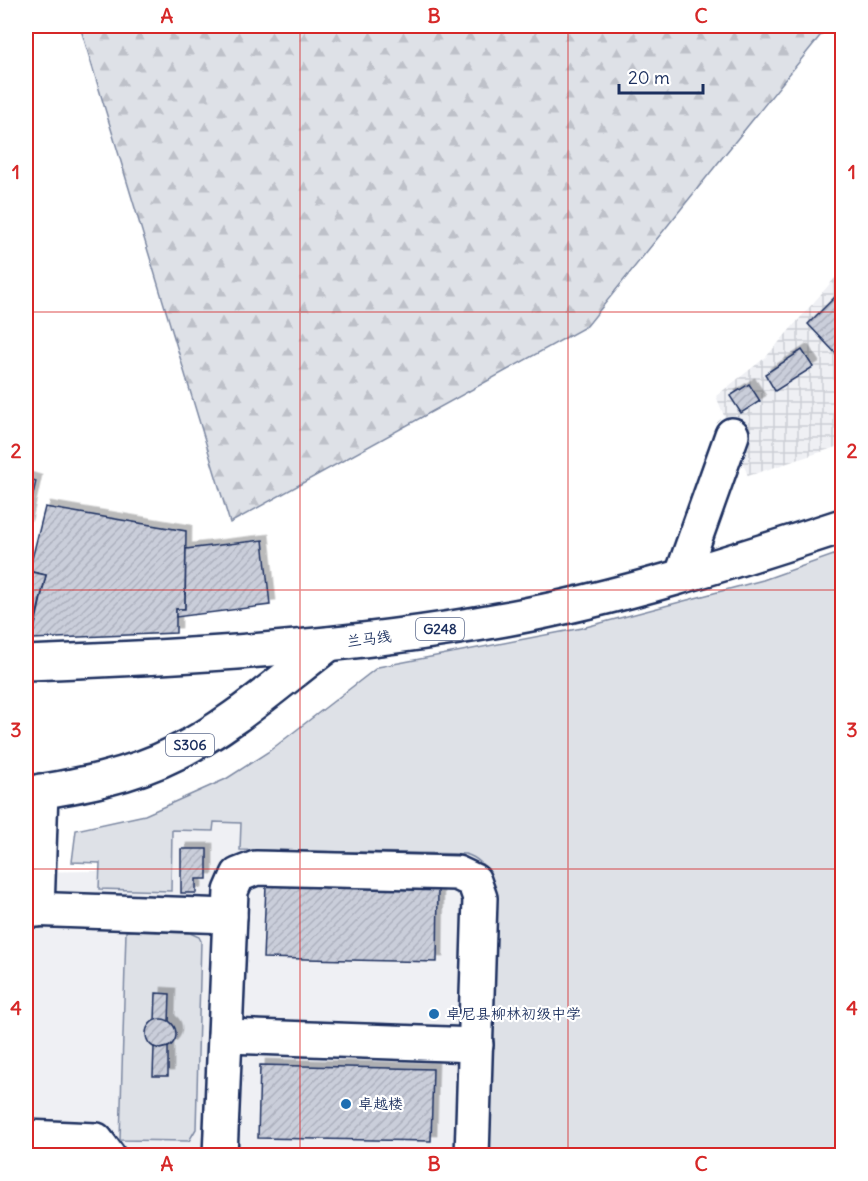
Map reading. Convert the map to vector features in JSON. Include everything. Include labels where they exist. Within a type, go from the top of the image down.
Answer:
[{"type":"main road","points":[[682,575],[732,435]]},
{"type":"main road","name":"兰马线","points":[[26,663],[194,657],[329,644],[506,619],[682,575],[843,526]]},
{"type":"main road","name":"S306","points":[[33,793],[126,774],[176,753],[215,730],[329,644]]},
{"type":"main road","points":[[33,793],[31,909],[230,916]]},
{"type":"main road","points":[[220,1155],[233,882],[238,875],[256,868],[457,873],[474,881],[480,898],[472,1155]]},
{"type":"main road","points":[[225,1036],[476,1045]]},
{"type":"main road","points":[[26,1137],[96,1140],[106,1155]]},
{"type":"shaded area","points":[[842,270],[842,445],[748,476],[716,396],[766,357]]},
{"type":"shaded area","name":"卓尼县柳林初级中学","points":[[842,770],[842,1155],[26,1155],[26,872],[102,871],[197,813]]},
{"type":"green space","points":[[80,26],[828,26],[587,326],[230,523]]},
{"type":"green space","points":[[842,552],[842,1155],[483,1155],[491,877],[481,862],[465,854],[240,850],[241,823],[214,822],[213,831],[172,830],[171,891],[99,889],[100,863],[72,862],[76,830],[145,815],[226,779],[268,752],[378,667],[582,628],[763,580]]},
{"type":"green space","points":[[126,931],[190,933],[199,937],[201,941],[196,1129],[189,1141],[120,1140]]},
{"type":"building","points":[[842,290],[842,360],[808,324]]},
{"type":"building","points":[[802,350],[813,367],[775,391],[765,374]]},
{"type":"building","points":[[749,384],[760,401],[741,413],[730,396]]},
{"type":"building","points":[[26,478],[36,481],[26,526]]},
{"type":"building","points":[[45,507],[186,531],[185,609],[176,609],[176,633],[32,639],[46,575],[29,571]]},
{"type":"building","points":[[263,540],[270,605],[176,617],[176,609],[185,609],[186,549]]},
{"type":"building","points":[[26,571],[46,575],[32,634],[26,633]]},
{"type":"building","points":[[181,849],[207,849],[207,879],[196,879],[196,893],[181,893]]},
{"type":"building","points":[[266,886],[438,890],[437,962],[263,958]]},
{"type":"building","points":[[156,993],[170,994],[169,1022],[155,1021]]},
{"type":"building","points":[[161,1019],[167,1020],[175,1028],[175,1040],[167,1048],[161,1049],[155,1048],[147,1040],[146,1034],[147,1028],[155,1020]]},
{"type":"building","points":[[154,1047],[160,1049],[168,1047],[168,1076],[153,1076]]},
{"type":"building","name":"卓越楼","points":[[260,1065],[433,1069],[431,1141],[258,1138]]},
{"type":"place","name":"卓尼县柳林初级中学","points":[[434,1014]]},
{"type":"place","name":"卓越楼","points":[[346,1104]]}]
